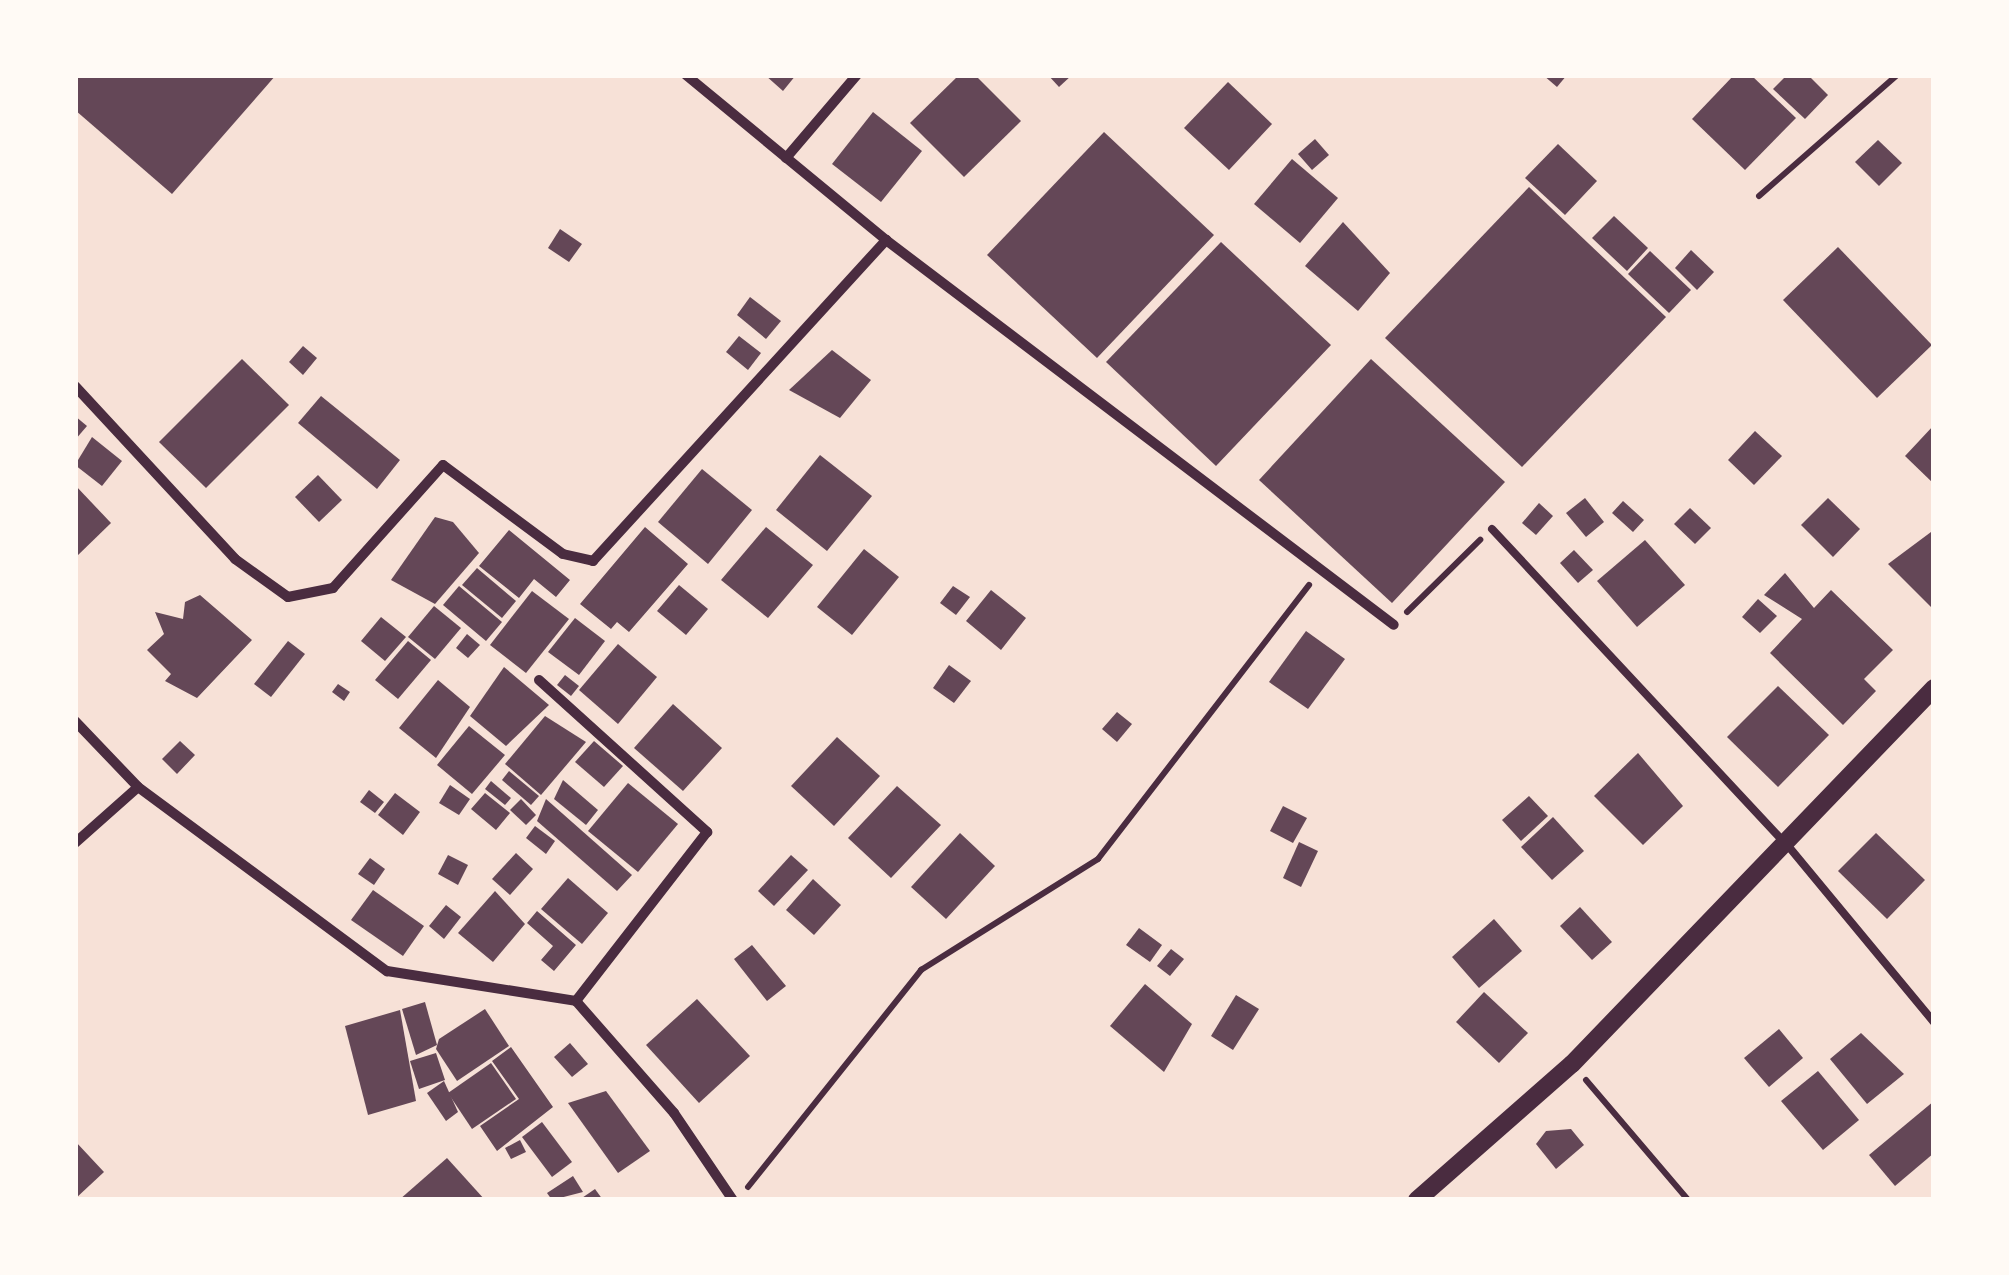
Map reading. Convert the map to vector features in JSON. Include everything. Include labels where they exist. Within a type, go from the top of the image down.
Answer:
[{"type":"street","points":[[686,75],[886,240],[1318,573],[1394,626]]},
{"type":"street","points":[[786,158],[857,75]]},
{"type":"street","points":[[75,386],[235,559],[288,597],[333,588],[443,464],[563,554],[593,562],[886,240]]},
{"type":"street","points":[[538,680],[707,832],[576,1002]]},
{"type":"street","points":[[1417,1200],[1572,1064],[1789,847],[1934,688]]},
{"type":"street","points":[[75,721],[138,787],[388,971],[576,1002],[674,1114],[736,1200]]},
{"type":"street","points":[[75,842],[138,787]]},
{"type":"lane","points":[[1492,529],[1789,847],[1934,1022]]},
{"type":"path","points":[[1759,196],[1897,75]]},
{"type":"path","points":[[1394,626],[1492,529]]},
{"type":"path","points":[[736,1200],[921,970],[1098,859],[1318,573]]},
{"type":"path","points":[[1572,1064],[1688,1200]]},
{"type":"building","points":[[75,75],[276,75],[172,194],[75,110]]},
{"type":"building","points":[[765,75],[796,75],[783,91]]},
{"type":"building","points":[[959,75],[975,75],[1021,121],[964,177],[910,123]]},
{"type":"building","points":[[1048,75],[1072,75],[1059,87]]},
{"type":"building","points":[[1543,75],[1567,75],[1557,87]]},
{"type":"building","points":[[1734,75],[1751,75],[1796,118],[1745,170],[1692,119]]},
{"type":"building","points":[[1787,75],[1808,75],[1828,95],[1805,119],[1773,89]]},
{"type":"building","points":[[1228,82],[1272,124],[1229,170],[1184,128]]},
{"type":"building","points":[[873,112],[922,151],[881,202],[832,164]]},
{"type":"building","points":[[1104,132],[1214,235],[1097,358],[987,255]]},
{"type":"building","points":[[1315,139],[1329,155],[1312,170],[1298,154]]},
{"type":"building","points":[[1878,140],[1902,163],[1879,186],[1855,162]]},
{"type":"building","points":[[1558,144],[1597,181],[1565,215],[1525,178]]},
{"type":"building","points":[[1292,159],[1338,198],[1300,243],[1254,204]]},
{"type":"building","points":[[1529,187],[1666,317],[1522,467],[1385,338]]},
{"type":"building","points":[[1614,216],[1648,248],[1627,271],[1592,238]]},
{"type":"building","points":[[1343,222],[1390,273],[1358,311],[1305,266]]},
{"type":"building","points":[[560,229],[582,244],[569,262],[548,248]]},
{"type":"building","points":[[1221,242],[1331,345],[1216,466],[1106,362]]},
{"type":"building","points":[[1838,247],[1932,345],[1877,398],[1783,300]]},
{"type":"building","points":[[1691,250],[1714,272],[1697,290],[1675,268]]},
{"type":"building","points":[[1650,251],[1691,290],[1669,313],[1628,274]]},
{"type":"building","points":[[750,297],[781,321],[766,339],[737,315]]},
{"type":"building","points":[[739,336],[761,353],[748,370],[726,352]]},
{"type":"building","points":[[303,346],[317,358],[303,375],[289,362]]},
{"type":"building","points":[[832,350],[871,380],[840,418],[789,390]]},
{"type":"building","points":[[242,359],[289,405],[206,488],[159,442]]},
{"type":"building","points":[[1371,359],[1505,482],[1392,603],[1259,480]]},
{"type":"building","points":[[321,396],[400,460],[377,489],[298,423]]},
{"type":"building","points":[[75,416],[87,426],[75,440]]},
{"type":"building","points":[[1934,425],[1934,484],[1905,456]]},
{"type":"building","points":[[1755,431],[1782,456],[1754,485],[1728,460]]},
{"type":"building","points":[[92,437],[122,461],[102,486],[75,465]]},
{"type":"building","points":[[820,455],[872,496],[827,551],[776,510]]},
{"type":"building","points":[[702,469],[752,510],[708,564],[658,522]]},
{"type":"building","points":[[318,475],[342,500],[319,522],[295,497]]},
{"type":"building","points":[[75,485],[111,523],[75,558]]},
{"type":"building","points":[[1585,498],[1604,522],[1586,537],[1566,513]]},
{"type":"building","points":[[1828,498],[1860,529],[1833,557],[1801,525]]},
{"type":"building","points":[[1623,501],[1644,520],[1633,532],[1612,513]]},
{"type":"building","points":[[1539,503],[1553,516],[1536,535],[1522,523]]},
{"type":"building","points":[[1690,508],[1711,528],[1695,544],[1674,524]]},
{"type":"building","points":[[435,517],[453,522],[479,553],[435,604],[391,580]]},
{"type":"building","points":[[645,527],[688,564],[629,632],[617,622],[611,629],[580,604]]},
{"type":"building","points":[[766,527],[813,565],[768,618],[721,580]]},
{"type":"building","points":[[509,530],[570,580],[556,597],[534,579],[519,598],[479,566]]},
{"type":"building","points":[[1931,532],[1934,535],[1934,610],[1888,564]]},
{"type":"building","points":[[1645,540],[1685,585],[1637,627],[1597,581]]},
{"type":"building","points":[[864,549],[899,577],[852,635],[817,607]]},
{"type":"building","points":[[1574,550],[1593,570],[1578,583],[1560,563]]},
{"type":"building","points":[[477,568],[516,601],[502,618],[462,585]]},
{"type":"building","points":[[1785,573],[1814,608],[1831,590],[1893,650],[1864,679],[1876,691],[1843,725],[1770,653],[1802,619],[1764,595]]},
{"type":"building","points":[[679,585],[708,609],[686,635],[657,611]]},
{"type":"building","points":[[459,586],[502,622],[486,641],[443,605]]},
{"type":"building","points":[[953,586],[970,597],[956,615],[940,603]]},
{"type":"building","points":[[991,590],[1026,618],[1001,650],[966,621]]},
{"type":"building","points":[[532,591],[569,619],[526,673],[490,645]]},
{"type":"building","points":[[200,595],[252,640],[197,698],[165,681],[171,674],[147,650],[164,634],[155,612],[183,619],[185,602]]},
{"type":"building","points":[[1758,599],[1777,616],[1760,633],[1742,617]]},
{"type":"building","points":[[434,606],[461,628],[435,659],[408,637]]},
{"type":"building","points":[[381,617],[406,637],[385,661],[361,641]]},
{"type":"building","points":[[575,618],[605,641],[579,675],[548,652]]},
{"type":"building","points":[[1306,631],[1345,659],[1308,709],[1269,682]]},
{"type":"building","points":[[467,634],[480,645],[468,658],[456,648]]},
{"type":"building","points":[[288,641],[305,654],[271,697],[254,684]]},
{"type":"building","points":[[408,641],[431,660],[398,699],[375,680]]},
{"type":"building","points":[[618,644],[657,677],[618,724],[579,690]]},
{"type":"building","points":[[949,665],[971,681],[954,703],[933,688]]},
{"type":"building","points":[[504,667],[549,705],[506,746],[470,716]]},
{"type":"building","points":[[565,675],[579,686],[571,696],[557,685]]},
{"type":"building","points":[[438,680],[470,707],[436,758],[399,728]]},
{"type":"building","points":[[338,684],[350,692],[344,701],[332,692]]},
{"type":"building","points":[[1778,686],[1829,735],[1778,787],[1727,737]]},
{"type":"building","points":[[673,704],[722,748],[683,791],[634,748]]},
{"type":"building","points":[[1117,712],[1132,724],[1117,742],[1102,729]]},
{"type":"building","points":[[545,716],[586,742],[541,795],[505,764]]},
{"type":"building","points":[[469,726],[505,755],[472,794],[437,765]]},
{"type":"building","points":[[837,737],[880,776],[834,826],[791,786]]},
{"type":"building","points":[[180,741],[195,755],[177,774],[162,759]]},
{"type":"building","points":[[594,741],[623,766],[604,787],[575,762]]},
{"type":"building","points":[[1638,753],[1683,806],[1643,845],[1594,796]]},
{"type":"building","points":[[509,771],[539,796],[531,805],[502,780]]},
{"type":"building","points":[[563,780],[598,810],[586,825],[554,799]]},
{"type":"building","points":[[491,781],[511,798],[505,805],[485,789]]},
{"type":"building","points":[[628,783],[678,824],[638,872],[588,831]]},
{"type":"building","points":[[450,785],[470,799],[459,815],[439,803]]},
{"type":"building","points":[[897,786],[941,825],[891,878],[848,838]]},
{"type":"building","points":[[369,790],[384,802],[375,813],[360,802]]},
{"type":"building","points":[[395,793],[420,812],[403,835],[378,815]]},
{"type":"building","points":[[485,793],[510,813],[496,830],[471,809]]},
{"type":"building","points":[[1529,796],[1548,816],[1521,841],[1502,820]]},
{"type":"building","points":[[521,799],[536,815],[526,825],[510,810]]},
{"type":"building","points":[[546,799],[632,875],[617,891],[537,821]]},
{"type":"building","points":[[1283,806],[1307,818],[1293,843],[1270,831]]},
{"type":"building","points":[[1553,817],[1584,851],[1552,880],[1521,847]]},
{"type":"building","points":[[535,826],[555,841],[546,854],[526,838]]},
{"type":"building","points":[[960,833],[995,866],[946,919],[911,887]]},
{"type":"building","points":[[1876,833],[1925,880],[1887,919],[1838,871]]},
{"type":"building","points":[[1299,842],[1318,851],[1301,887],[1283,878]]},
{"type":"building","points":[[516,853],[533,869],[510,895],[492,879]]},
{"type":"building","points":[[448,855],[468,865],[458,885],[438,874]]},
{"type":"building","points":[[791,855],[808,870],[774,906],[758,891]]},
{"type":"building","points":[[370,858],[385,869],[374,885],[358,874]]},
{"type":"building","points":[[568,878],[608,913],[582,944],[541,909]]},
{"type":"building","points":[[813,879],[841,905],[814,935],[786,910]]},
{"type":"building","points":[[373,890],[424,926],[403,956],[351,920]]},
{"type":"building","points":[[495,891],[525,924],[493,962],[458,933]]},
{"type":"building","points":[[446,905],[461,917],[444,939],[429,926]]},
{"type":"building","points":[[1580,907],[1612,942],[1592,960],[1560,926]]},
{"type":"building","points":[[537,911],[576,945],[554,971],[541,960],[553,946],[527,923]]},
{"type":"building","points":[[1494,919],[1522,951],[1479,988],[1452,957]]},
{"type":"building","points":[[1139,928],[1162,945],[1150,962],[1126,945]]},
{"type":"building","points":[[752,945],[786,986],[767,1001],[734,959]]},
{"type":"building","points":[[1171,949],[1184,959],[1170,976],[1157,966]]},
{"type":"building","points":[[1145,984],[1192,1024],[1164,1072],[1110,1026]]},
{"type":"building","points":[[1484,992],[1528,1033],[1499,1063],[1456,1022]]},
{"type":"building","points":[[1236,995],[1259,1009],[1233,1050],[1211,1036]]},
{"type":"building","points":[[697,999],[750,1056],[699,1103],[646,1045]]},
{"type":"building","points":[[425,1002],[437,1045],[416,1055],[402,1009]]},
{"type":"building","points":[[485,1009],[509,1046],[457,1081],[436,1049],[439,1039]]},
{"type":"building","points":[[400,1010],[416,1101],[368,1115],[345,1026]]},
{"type":"building","points":[[1779,1029],[1803,1058],[1769,1087],[1744,1058]]},
{"type":"building","points":[[1861,1033],[1904,1074],[1867,1104],[1830,1059]]},
{"type":"building","points":[[570,1043],[588,1064],[572,1077],[554,1057]]},
{"type":"building","points":[[511,1047],[553,1107],[497,1151],[480,1126],[519,1099],[492,1061]]},
{"type":"building","points":[[436,1053],[445,1080],[419,1089],[410,1061]]},
{"type":"building","points":[[491,1063],[516,1099],[472,1129],[448,1093]]},
{"type":"building","points":[[1818,1071],[1859,1120],[1823,1150],[1781,1101]]},
{"type":"building","points":[[444,1081],[458,1112],[446,1121],[427,1093]]},
{"type":"building","points":[[606,1091],[650,1151],[618,1173],[568,1103]]},
{"type":"building","points":[[1934,1101],[1934,1153],[1895,1186],[1869,1155]]},
{"type":"building","points":[[542,1122],[572,1162],[552,1177],[522,1137]]},
{"type":"building","points":[[1571,1129],[1584,1145],[1556,1169],[1536,1144],[1546,1131]]},
{"type":"building","points":[[520,1140],[526,1152],[511,1159],[505,1148]]},
{"type":"building","points":[[75,1141],[104,1172],[75,1199]]},
{"type":"building","points":[[447,1158],[485,1200],[399,1200]]},
{"type":"building","points":[[573,1176],[583,1192],[552,1200],[547,1193]]},
{"type":"building","points":[[595,1189],[603,1200],[579,1200]]}]
